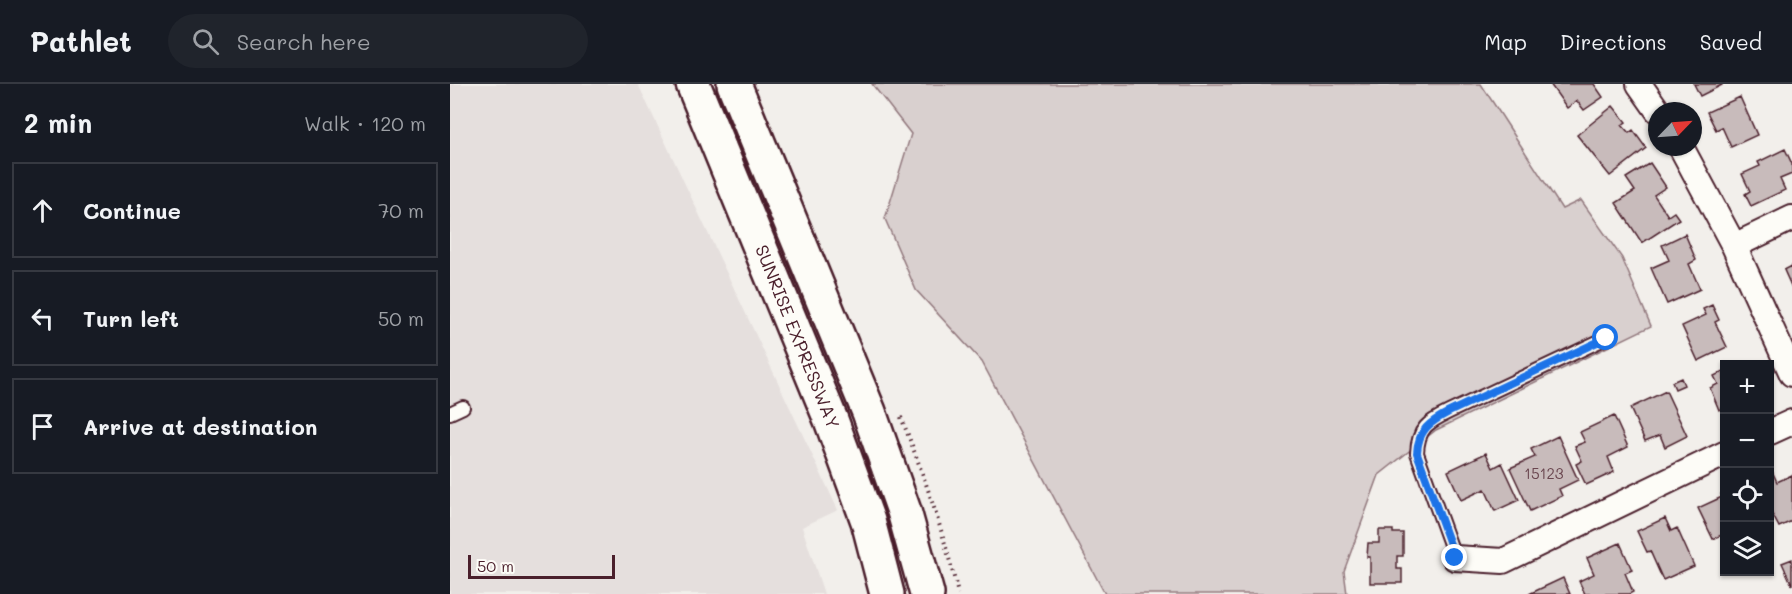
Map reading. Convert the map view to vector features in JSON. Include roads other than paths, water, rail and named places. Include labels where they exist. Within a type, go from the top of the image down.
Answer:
[{"type":"highway","name":"SUNRISE EXPRESSWAY","points":[[693,84],[831,420],[868,521],[887,594]]},
{"type":"highway","name":"SUNRISE EXPRESSWAY","points":[[734,84],[869,412],[904,511],[927,594]]},
{"type":"street","points":[[1639,84],[1652,102]]},
{"type":"street","points":[[1686,156],[1734,246],[1792,374]]},
{"type":"street","points":[[1734,246],[1792,218]]},
{"type":"street","points":[[1774,430],[1792,422]]},
{"type":"street","points":[[1455,558],[1503,561],[1720,456]]},
{"type":"lane","points":[[1455,558],[1417,453],[1417,442],[1421,431],[1432,421],[1449,412],[1606,338]]},
{"type":"lane","points":[[450,413],[463,407]]}]
